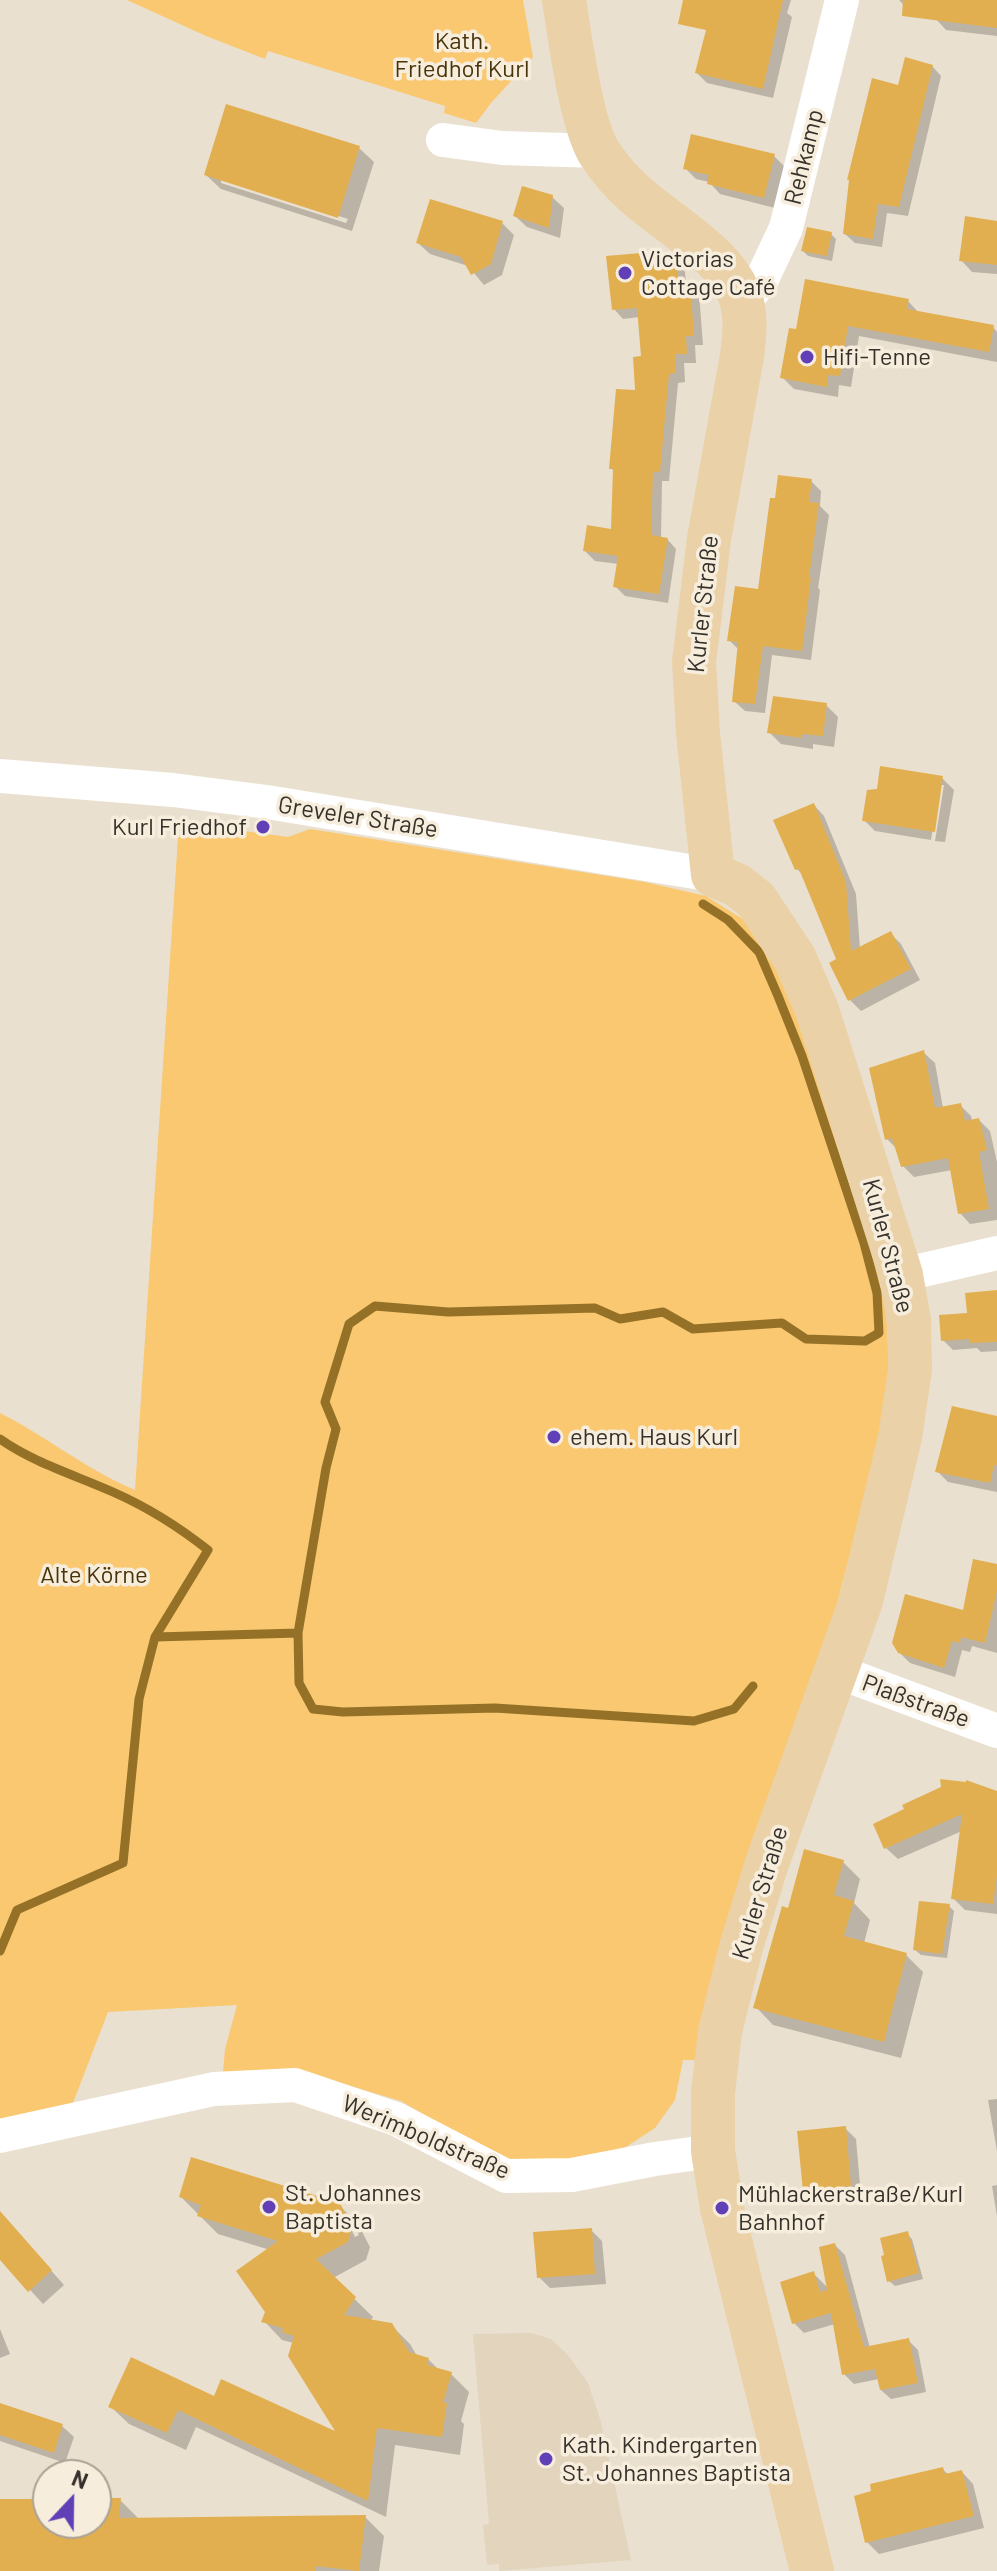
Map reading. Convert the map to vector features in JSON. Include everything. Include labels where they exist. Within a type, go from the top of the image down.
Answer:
[{"type":"main road","name":"Kurler Straße","points":[[564,0],[582,98],[598,151],[619,179],[637,196],[718,261],[734,283],[743,304],[744,343],[709,539],[694,662],[713,875],[737,885],[756,900],[795,959],[837,1068],[901,1275],[909,1321],[910,1370],[900,1437],[861,1601],[767,1863],[741,1947],[720,2031],[713,2093],[713,2151],[722,2208],[812,2571]]},
{"type":"street","name":"Rehkamp","points":[[743,304],[761,281],[786,228],[842,0]]},
{"type":"street","points":[[443,140],[502,148],[598,151]]},
{"type":"street","name":"Greveler Straße","points":[[0,776],[173,790],[267,802],[713,875]]},
{"type":"street","points":[[901,1275],[997,1253]]},
{"type":"street","name":"Plaßstraße","points":[[836,1671],[997,1731]]},
{"type":"street","name":"Werimboldstraße","points":[[0,2136],[214,2089],[295,2085],[396,2119],[506,2176],[572,2175],[713,2151]]},
{"type":"shaded area","name":"Kath. Kindergarten St. Johannes Baptista","points":[[532,2333],[551,2339],[568,2355],[588,2383],[601,2422],[631,2560],[499,2571],[499,2564],[487,2565],[483,2525],[489,2524],[473,2334]]},
{"type":"green space","name":"Kath. Friedhof Kurl","points":[[127,0],[523,0],[533,57],[476,123],[444,113],[445,106],[268,51],[265,59]]},
{"type":"green space","name":"Alte Körne","points":[[179,822],[288,837],[310,829],[645,882],[706,896],[746,921],[771,958],[798,1019],[876,1267],[886,1310],[889,1364],[882,1431],[825,1650],[695,2060],[683,2060],[675,2100],[655,2128],[618,2152],[567,2163],[504,2162],[401,2101],[302,2072],[223,2072],[225,2049],[237,2005],[108,2012],[66,2121],[0,2136],[0,1413],[100,1473],[135,1490]]},
{"type":"building","points":[[683,0],[783,0],[763,89],[695,73],[706,30],[678,24]]},
{"type":"building","points":[[903,0],[997,0],[997,28],[902,16]]},
{"type":"building","points":[[905,57],[933,65],[899,207],[878,204],[873,239],[843,234],[847,180],[872,78],[898,85]]},
{"type":"building","points":[[226,104],[360,146],[338,218],[204,175]]},
{"type":"building","points":[[691,134],[775,154],[764,198],[707,184],[709,175],[683,169]]},
{"type":"building","points":[[522,186],[553,195],[549,228],[513,216]]},
{"type":"building","points":[[430,199],[503,221],[491,264],[471,275],[461,257],[416,243]]},
{"type":"building","points":[[965,216],[997,221],[997,265],[959,261]]},
{"type":"building","points":[[807,227],[832,232],[827,256],[801,251]]},
{"type":"building","points":[[641,253],[676,261],[678,283],[690,282],[694,336],[686,336],[687,354],[675,354],[676,373],[669,374],[660,472],[653,472],[651,535],[668,538],[659,594],[613,587],[618,556],[583,551],[587,525],[611,529],[613,469],[609,469],[616,389],[635,390],[633,357],[641,356],[637,308],[612,310],[606,256]]},
{"type":"building","points":[[805,279],[909,299],[907,309],[994,325],[989,352],[848,326],[840,376],[828,375],[827,387],[780,378],[789,328],[796,329]]},
{"type":"building","points":[[778,475],[812,479],[809,502],[819,503],[802,651],[763,646],[755,704],[732,702],[738,642],[727,641],[735,586],[758,589],[770,498],[775,498]]},
{"type":"building","points":[[773,696],[827,703],[823,736],[802,734],[802,738],[767,733]]},
{"type":"building","points":[[880,766],[943,776],[935,832],[862,821],[867,790],[877,789]]},
{"type":"building","points":[[814,803],[846,882],[851,951],[891,931],[911,969],[848,1001],[829,963],[836,959],[799,869],[795,870],[773,820]]},
{"type":"building","points":[[924,1050],[935,1108],[961,1103],[965,1121],[979,1118],[987,1150],[979,1152],[989,1209],[958,1214],[948,1158],[901,1167],[892,1138],[885,1140],[869,1068]]},
{"type":"building","points":[[997,1290],[997,1342],[969,1343],[969,1339],[941,1341],[939,1315],[967,1313],[965,1293]]},
{"type":"building","points":[[952,1406],[997,1416],[997,1466],[994,1465],[990,1483],[935,1472]]},
{"type":"building","points":[[973,1559],[997,1564],[997,1591],[985,1643],[961,1637],[960,1643],[952,1641],[944,1668],[898,1653],[892,1643],[905,1594],[963,1610]]},
{"type":"building","points":[[940,1779],[966,1780],[997,1791],[997,1876],[993,1904],[951,1899],[962,1814],[884,1849],[873,1824],[904,1809],[902,1805],[941,1787]]},
{"type":"building","points":[[804,1849],[844,1860],[834,1895],[854,1901],[844,1936],[907,1953],[884,2042],[753,2008],[782,1906],[788,1908]]},
{"type":"building","points":[[919,1901],[950,1904],[942,1954],[913,1950]]},
{"type":"building","points":[[846,2126],[851,2186],[803,2191],[797,2131]]},
{"type":"building","points":[[191,2157],[340,2203],[352,2227],[348,2242],[316,2259],[356,2297],[344,2315],[392,2323],[409,2352],[429,2358],[427,2365],[452,2372],[443,2403],[447,2403],[442,2437],[377,2428],[368,2501],[178,2410],[167,2433],[108,2407],[131,2357],[214,2396],[221,2379],[335,2431],[288,2356],[294,2336],[282,2332],[283,2328],[261,2322],[265,2312],[236,2271],[278,2241],[197,2216],[201,2205],[179,2197]]},
{"type":"building","points":[[0,2211],[52,2270],[28,2292],[0,2260]]},
{"type":"building","points":[[592,2228],[595,2274],[537,2278],[533,2232]]},
{"type":"building","points":[[908,2231],[919,2273],[887,2282],[880,2238]]},
{"type":"building","points":[[835,2243],[864,2347],[909,2338],[918,2383],[880,2390],[875,2369],[842,2375],[831,2313],[792,2324],[780,2282],[814,2271],[820,2292],[827,2290],[819,2247]]},
{"type":"building","points":[[0,2403],[63,2424],[54,2453],[0,2435]]},
{"type":"building","points":[[943,2467],[945,2474],[962,2470],[974,2516],[865,2543],[854,2496],[871,2491],[870,2484]]},
{"type":"building","points":[[112,2498],[121,2498],[119,2518],[366,2515],[359,2571],[315,2566],[315,2571],[0,2571],[0,2499],[32,2499],[32,2539],[112,2539]]},
{"type":"waterway","points":[[703,904],[728,920],[759,952],[778,996],[802,1056],[864,1243],[877,1293],[879,1333],[865,1341],[806,1339],[782,1323],[693,1329],[663,1312],[620,1319],[595,1308],[448,1312],[375,1306],[349,1324],[325,1402],[336,1429],[326,1468],[298,1633],[299,1683],[313,1709],[343,1712],[495,1708],[694,1721],[734,1709],[753,1686]]},
{"type":"waterway","points":[[0,1439],[41,1462],[138,1504],[208,1550],[155,1637],[139,1699],[123,1863],[17,1910],[0,1951]]},
{"type":"waterway","points":[[155,1637],[298,1633]]},
{"type":"place","name":"Victorias Cottage Café","points":[[625,273]]},
{"type":"place","name":"Hifi-Tenne","points":[[807,357]]},
{"type":"place","name":"Kurl Friedhof","points":[[263,827]]},
{"type":"place","name":"ehem. Haus Kurl","points":[[554,1437]]},
{"type":"place","name":"St. Johannes Baptista","points":[[269,2207]]},
{"type":"place","name":"Mühlackerstraße/Kurl Bahnhof","points":[[722,2208]]},
{"type":"place","name":"Kath. Kindergarten St. Johannes Baptista","points":[[546,2459]]}]
